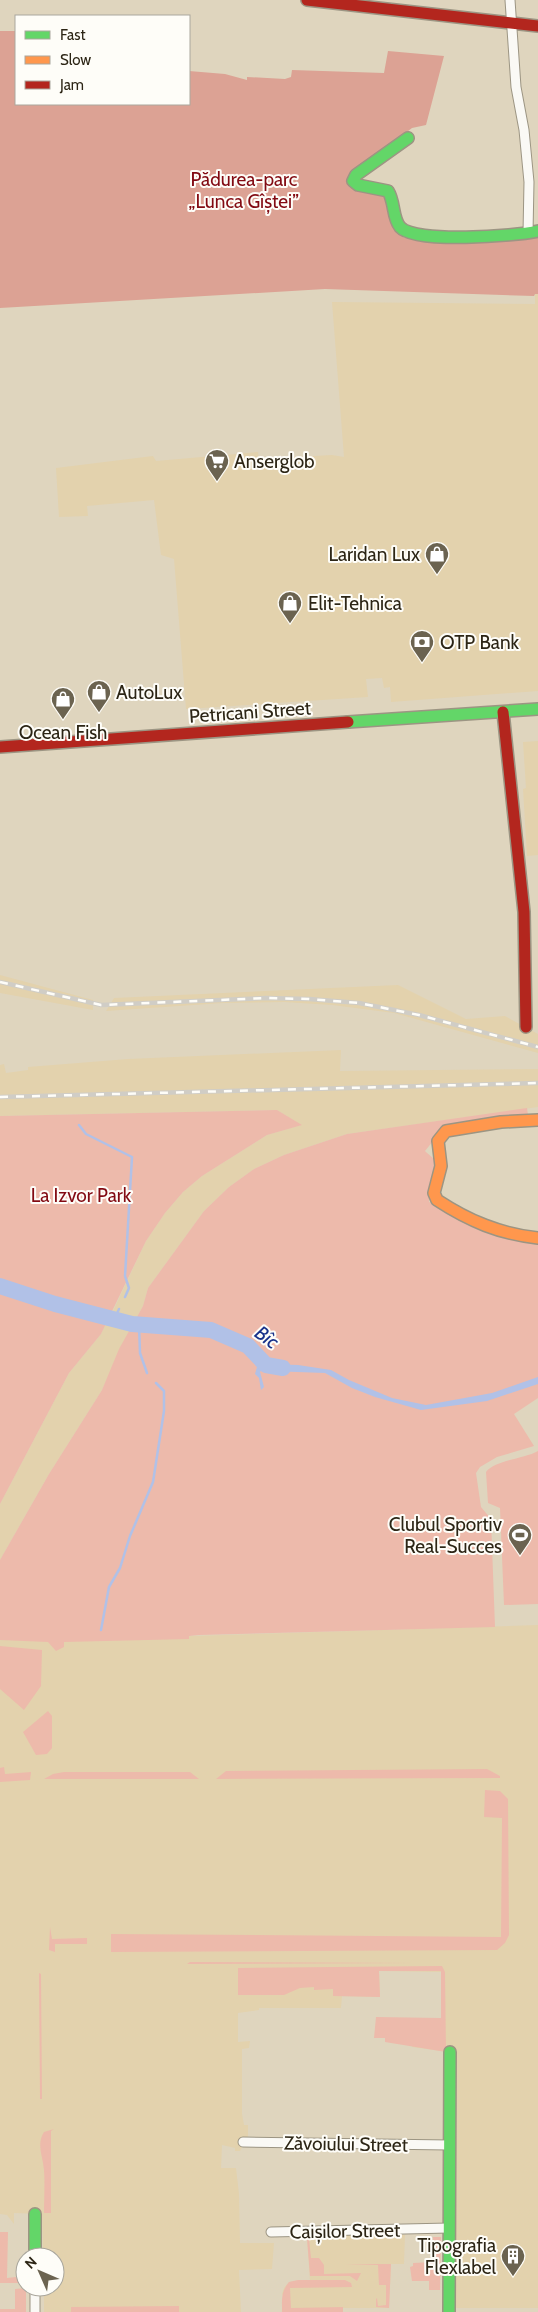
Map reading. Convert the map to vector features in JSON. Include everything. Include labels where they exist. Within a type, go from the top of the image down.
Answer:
[{"type":"street","points":[[307,0],[538,26]]},
{"type":"street","points":[[408,138],[356,175],[353,181],[358,185],[388,191],[391,197],[393,213],[405,231],[423,237],[533,232],[533,183],[516,87],[510,0]]},
{"type":"street","name":"Petricani Street","points":[[0,747],[538,709]]},
{"type":"street","points":[[502,712],[524,912],[526,1027]]},
{"type":"street","points":[[538,1120],[501,1122],[446,1132],[441,1135],[438,1141],[439,1178],[434,1193],[437,1200],[482,1227],[505,1234],[538,1238]]},
{"type":"street","points":[[449,2312],[450,2052]]},
{"type":"street","name":"Zăvoiului Street","points":[[243,2142],[449,2145]]},
{"type":"street","points":[[35,2247],[36,2214]]},
{"type":"street","name":"Caișilor Street","points":[[271,2232],[449,2228]]},
{"type":"street","points":[[35,2297],[35,2312]]},
{"type":"shaded area","points":[[535,294],[538,294],[538,691],[391,702],[390,687],[384,688],[382,678],[366,679],[368,697],[186,709],[174,559],[161,555],[154,500],[87,506],[88,516],[59,517],[56,468],[153,456],[156,461],[258,452],[259,459],[332,455],[344,457],[332,302],[535,304]]},
{"type":"shaded area","points":[[538,741],[538,855],[527,856],[523,789],[526,788],[523,742]]},
{"type":"shaded area","points":[[0,975],[93,1000],[93,1010],[0,993]]},
{"type":"shaded area","points":[[398,985],[466,1019],[505,1016],[538,1034],[538,1053],[394,1013],[332,1005],[284,1002],[223,1003],[106,1011],[114,998]]},
{"type":"shaded area","points":[[341,1050],[340,1071],[538,1069],[538,1107],[347,1134],[284,1155],[254,1169],[229,1187],[204,1211],[148,1288],[143,1306],[135,1320],[112,1313],[146,1241],[165,1213],[183,1192],[202,1176],[267,1135],[301,1125],[277,1110],[0,1116],[0,1065],[4,1064],[6,1073],[28,1070],[28,1067],[128,1059]]},
{"type":"shaded area","points":[[107,1321],[131,1327],[102,1390],[49,1474],[0,1560],[0,1504],[69,1373],[101,1334]]},
{"type":"shaded area","points":[[538,1625],[538,2308],[454,2308],[457,2053],[412,2047],[411,2018],[441,2018],[441,1972],[379,1971],[380,1997],[342,1996],[341,2008],[259,2008],[259,2010],[238,2013],[238,2042],[250,2041],[249,2048],[242,2049],[242,2114],[244,2125],[248,2125],[248,2136],[240,2151],[235,2151],[235,2148],[222,2145],[221,2168],[236,2168],[239,2194],[240,2243],[274,2243],[272,2269],[239,2270],[241,2312],[44,2312],[44,2297],[65,2297],[65,2247],[43,2247],[42,2214],[14,2213],[14,2224],[7,2215],[0,2214],[0,1639],[62,1640]]},
{"type":"shaded area","points":[[345,2235],[405,2235],[404,2264],[391,2264],[389,2308],[291,2308],[282,2294],[284,2288],[289,2282],[310,2280],[307,2238]]},
{"type":"green space","name":"Pădurea-parc „Lunca Gîștei”","points":[[0,31],[15,31],[15,105],[190,105],[190,71],[225,74],[247,80],[247,77],[285,79],[291,77],[292,70],[384,73],[388,51],[444,56],[426,125],[412,128],[347,178],[349,187],[383,191],[404,238],[538,231],[538,294],[534,296],[325,289],[0,308]]},
{"type":"green space","points":[[527,1108],[528,1115],[437,1136],[425,1151],[436,1162],[437,1166],[429,1202],[531,1241],[531,1244],[538,1244],[538,1398],[514,1414],[534,1446],[497,1457],[480,1467],[476,1473],[481,1507],[491,1519],[495,1627],[199,1635],[189,1636],[189,1639],[64,1642],[64,1647],[56,1651],[48,1642],[0,1640],[0,1560],[49,1474],[102,1390],[119,1349],[143,1306],[148,1288],[204,1211],[229,1187],[254,1169],[284,1155],[347,1134]]},
{"type":"green space","name":"La Izvor Park","points":[[277,1110],[302,1125],[267,1135],[202,1176],[183,1192],[165,1213],[146,1241],[101,1334],[69,1373],[0,1504],[0,1116]]},
{"type":"green space","name":"Clubul Sportiv Real-Succes","points":[[538,1451],[538,1604],[504,1605],[500,1508],[488,1503],[486,1472],[503,1462]]},
{"type":"green space","points":[[0,1646],[42,1650],[41,1686],[24,1710],[0,1689]]},
{"type":"green space","points":[[48,1711],[52,1716],[52,1748],[47,1754],[36,1755],[23,1732]]},
{"type":"green space","points":[[4,1767],[5,1774],[31,1772],[30,1780],[0,1782],[0,1768]]},
{"type":"green space","points":[[487,1769],[500,1776],[500,1778],[216,1779],[226,1771]]},
{"type":"green space","points":[[64,1772],[190,1772],[199,1779],[44,1779],[53,1774]]},
{"type":"green space","points":[[485,1790],[500,1791],[508,1799],[509,1935],[505,1943],[497,1950],[111,1952],[111,1934],[501,1937],[502,1818],[484,1817]]},
{"type":"green space","points":[[50,1927],[52,1939],[87,1938],[87,1944],[55,1944],[55,1952],[49,1950]]},
{"type":"green space","points":[[190,1962],[416,1963],[187,1964]]},
{"type":"green space","points":[[442,1966],[445,1972],[446,2052],[385,2042],[385,2038],[374,2038],[376,2017],[441,2018],[441,1971],[379,1971],[380,1997],[333,1996],[333,1989],[314,1990],[314,1987],[300,1988],[284,1995],[238,1995],[238,1968]]},
{"type":"green space","points":[[39,1973],[41,1974],[42,2099],[40,2099]]},
{"type":"green space","points":[[54,2129],[51,2131],[51,2213],[44,2213],[44,2175],[40,2141],[44,2132]]},
{"type":"green space","points":[[0,2232],[8,2232],[7,2278],[15,2277],[15,2283],[0,2283]]},
{"type":"green space","points":[[433,2237],[441,2237],[440,2290],[429,2290],[429,2281],[412,2281],[410,2267],[413,2266],[413,2263],[433,2262]]},
{"type":"green space","points":[[307,2238],[317,2238],[309,2239],[311,2258],[319,2258],[324,2265],[324,2274],[361,2273],[357,2281],[350,2276],[310,2276]]},
{"type":"green space","points":[[345,2264],[391,2264],[389,2308],[376,2307],[377,2298],[378,2306],[386,2305],[386,2285],[379,2285],[378,2265]]},
{"type":"green space","points":[[298,2280],[345,2280],[351,2283],[352,2287],[290,2288],[291,2308],[343,2307],[343,2312],[282,2312],[283,2292],[289,2282]]},
{"type":"green space","points":[[15,2297],[26,2297],[26,2312],[0,2312],[0,2309],[15,2309]]},
{"type":"green space","points":[[179,2306],[179,2312],[71,2312],[71,2307]]},
{"type":"water","points":[[262,1361],[269,1364],[298,1365],[331,1370],[349,1380],[392,1398],[426,1405],[492,1393],[538,1377],[538,1384],[487,1401],[421,1410],[375,1397],[352,1388],[325,1373],[269,1371],[263,1368],[260,1372],[264,1387],[261,1390],[259,1378],[255,1374],[257,1367]]},
{"type":"waterway","points":[[79,1125],[86,1134],[132,1157],[125,1276],[129,1288],[125,1297]]},
{"type":"waterway","name":"Bîc","points":[[0,1286],[55,1304],[132,1324],[211,1330],[248,1346],[266,1365],[283,1368]]},
{"type":"waterway","points":[[114,1320],[119,1309]]},
{"type":"waterway","points":[[139,1325],[140,1353],[147,1373]]},
{"type":"waterway","points":[[101,1630],[109,1587],[120,1568],[130,1536],[153,1482],[164,1411],[164,1391],[156,1383]]},
{"type":"railway","points":[[0,982],[101,1005],[266,998],[359,1003],[419,1015],[538,1047]]},
{"type":"railway","points":[[0,1097],[538,1083]]},
{"type":"traffic: fast","points":[[408,138],[356,175],[353,181],[358,185],[388,191],[397,223],[400,227],[409,232],[444,237],[509,235],[538,231]]},
{"type":"traffic: fast","points":[[348,722],[538,709]]},
{"type":"traffic: fast","points":[[449,2312],[450,2052]]},
{"type":"traffic: fast","points":[[35,2214],[35,2247]]},
{"type":"traffic: slow","points":[[538,1120],[501,1122],[446,1131],[438,1141],[441,1166],[434,1193],[437,1200],[473,1220],[498,1230],[538,1238]]},
{"type":"traffic: jam","points":[[307,0],[538,26]]},
{"type":"traffic: jam","points":[[503,712],[524,912],[526,1027]]},
{"type":"traffic: jam","points":[[0,747],[348,722]]},
{"type":"place","name":"Anserglob","points":[[217,482]]},
{"type":"place","name":"Laridan Lux","points":[[437,575]]},
{"type":"place","name":"Elit-Tehnica","points":[[290,624]]},
{"type":"place","name":"OTP Bank","points":[[422,663]]},
{"type":"place","name":"AutoLux","points":[[99,713]]},
{"type":"place","name":"Ocean Fish","points":[[63,720]]},
{"type":"place","name":"Clubul Sportiv Real-Succes","points":[[520,1556]]},
{"type":"place","name":"Tipografia Flexlabel","points":[[513,2277]]}]
